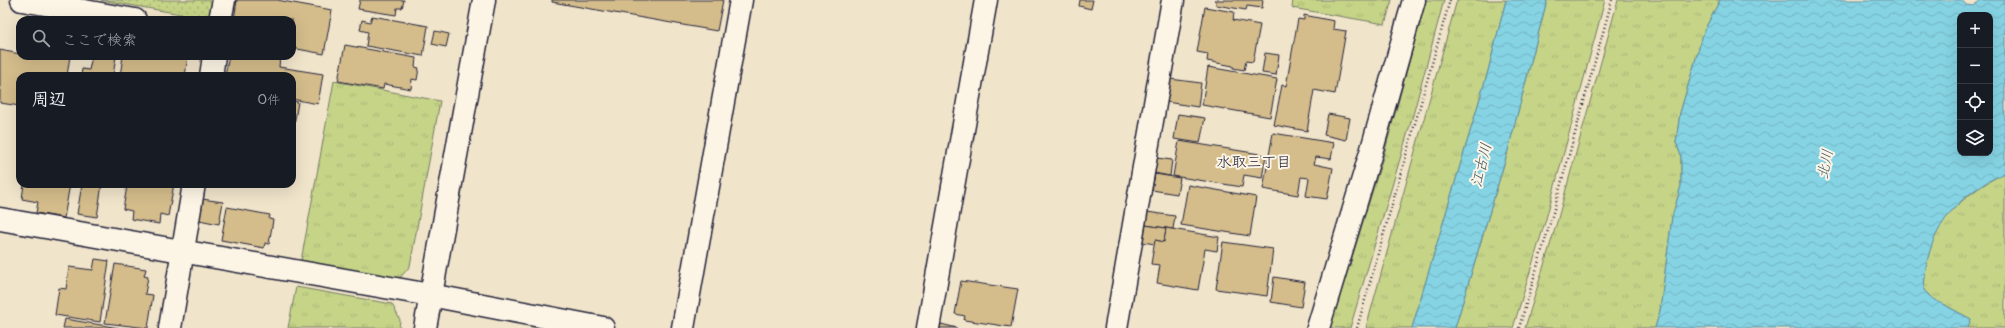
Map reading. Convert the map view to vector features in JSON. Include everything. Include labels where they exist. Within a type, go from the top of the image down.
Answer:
[{"type":"street","points":[[22,0],[112,16]]},
{"type":"street","points":[[221,16],[224,0]]},
{"type":"street","points":[[424,328],[484,0]]},
{"type":"street","points":[[683,328],[741,0]]},
{"type":"street","points":[[928,328],[986,0]]},
{"type":"street","points":[[1116,328],[1174,0]]},
{"type":"street","points":[[1318,328],[1372,149],[1414,0]]},
{"type":"street","points":[[212,72],[213,60]]},
{"type":"street","points":[[170,328],[193,188]]},
{"type":"street","points":[[0,219],[430,295],[603,328]]},
{"type":"path","points":[[1357,328],[1450,0]]},
{"type":"path","points":[[1519,328],[1551,220],[1612,0]]},
{"type":"green space","points":[[101,0],[219,0],[217,14],[214,16],[192,16]]},
{"type":"green space","points":[[1293,0],[1392,0],[1385,24],[1292,8]]},
{"type":"green space","points":[[1426,0],[1444,0],[1413,115],[1350,328],[1330,328],[1384,154]]},
{"type":"green space","points":[[1457,0],[1506,0],[1488,71],[1412,328],[1366,328]]},
{"type":"green space","points":[[1547,0],[1605,0],[1546,219],[1513,328],[1455,328],[1507,154]]},
{"type":"green space","points":[[1618,0],[1720,0],[1704,31],[1680,113],[1676,142],[1681,156],[1681,186],[1672,217],[1660,311],[1655,328],[1525,328],[1557,222]]},
{"type":"green space","points":[[334,81],[440,101],[410,266],[399,279],[301,261]]},
{"type":"green space","points":[[2005,173],[2005,328],[1968,328],[1971,319],[1933,299],[1924,290],[1928,258],[1935,235],[1944,219],[1951,211],[1968,196],[1996,177]]},
{"type":"green space","points":[[296,287],[392,304],[400,320],[399,328],[288,328]]},
{"type":"water","name":"江古川","points":[[1506,0],[1547,0],[1507,154],[1455,328],[1412,328],[1488,71]]},
{"type":"water","name":"北川","points":[[1720,0],[1962,0],[1966,5],[1973,6],[1981,0],[2005,0],[2005,173],[1987,182],[1971,193],[1957,205],[1945,219],[1936,234],[1930,251],[1926,270],[1924,290],[1933,299],[1971,319],[1968,328],[1655,328],[1660,311],[1672,217],[1681,186],[1681,156],[1676,142],[1680,113],[1704,31]]},
{"type":"building","points":[[237,0],[277,0],[332,10],[324,54],[296,49],[296,16],[235,16]]},
{"type":"building","points":[[360,0],[404,0],[402,8],[397,8],[396,15],[358,9]]},
{"type":"building","points":[[552,0],[723,0],[717,31],[552,2]]},
{"type":"building","points":[[1080,0],[1093,0],[1091,9],[1079,6]]},
{"type":"building","points":[[1214,0],[1263,0],[1262,8],[1247,6],[1246,10],[1216,5],[1216,1]]},
{"type":"building","points":[[1205,7],[1234,12],[1233,20],[1260,25],[1253,62],[1246,61],[1244,70],[1233,68],[1233,66],[1207,61],[1208,54],[1197,52]]},
{"type":"building","points":[[1304,15],[1334,21],[1333,29],[1346,31],[1335,94],[1314,90],[1307,131],[1274,125],[1282,85],[1286,86],[1298,19],[1304,20]]},
{"type":"building","points":[[372,16],[428,26],[423,56],[366,46],[368,32],[360,30],[362,20],[370,22]]},
{"type":"building","points":[[435,31],[449,34],[446,47],[432,44]]},
{"type":"building","points":[[345,45],[416,58],[415,67],[419,68],[417,80],[412,79],[411,89],[384,84],[383,89],[338,81]]},
{"type":"building","points":[[0,50],[16,53],[16,60],[69,60],[68,72],[16,72],[16,105],[0,103]]},
{"type":"building","points":[[1265,53],[1279,55],[1276,75],[1262,73]]},
{"type":"building","points":[[91,60],[115,60],[114,72],[82,72],[82,69],[89,70]]},
{"type":"building","points":[[122,60],[187,60],[186,72],[121,72]]},
{"type":"building","points":[[228,60],[280,60],[279,67],[323,74],[318,104],[296,100],[296,72],[226,72]]},
{"type":"building","points":[[1208,67],[1277,79],[1270,117],[1202,105]]},
{"type":"building","points":[[1170,79],[1201,83],[1198,107],[1166,102]]},
{"type":"building","points":[[296,102],[298,102],[296,114]]},
{"type":"building","points":[[1178,114],[1205,118],[1200,143],[1174,139]]},
{"type":"building","points":[[1328,114],[1350,118],[1346,140],[1324,135]]},
{"type":"building","points":[[1273,133],[1334,143],[1331,159],[1316,157],[1314,164],[1333,168],[1327,199],[1306,196],[1309,178],[1301,177],[1298,195],[1263,189]]},
{"type":"building","points":[[1179,141],[1266,155],[1262,178],[1244,175],[1242,187],[1173,176]]},
{"type":"building","points":[[1157,158],[1172,160],[1170,176],[1154,173]]},
{"type":"building","points":[[1155,174],[1180,178],[1177,194],[1152,190]]},
{"type":"building","points":[[1188,185],[1256,197],[1250,236],[1181,225]]},
{"type":"building","points":[[23,188],[69,188],[64,218],[36,213],[38,202],[22,199]]},
{"type":"building","points":[[81,188],[101,188],[97,217],[77,214]]},
{"type":"building","points":[[127,188],[173,188],[168,216],[160,214],[159,224],[131,219],[132,211],[123,209]]},
{"type":"building","points":[[202,199],[223,202],[219,224],[199,220]]},
{"type":"building","points":[[227,207],[270,215],[269,219],[273,220],[269,244],[265,243],[264,248],[221,240]]},
{"type":"building","points":[[1147,212],[1175,216],[1173,229],[1145,225]]},
{"type":"building","points":[[1145,225],[1166,228],[1164,242],[1155,240],[1155,244],[1143,242]]},
{"type":"building","points":[[1166,228],[1219,237],[1217,251],[1205,249],[1198,290],[1157,283],[1160,265],[1151,264],[1155,240],[1164,242]]},
{"type":"building","points":[[1223,242],[1273,249],[1267,296],[1216,289]]},
{"type":"building","points":[[95,259],[109,261],[100,322],[55,315],[59,288],[66,289],[69,267],[93,270]]},
{"type":"building","points":[[115,264],[146,269],[144,276],[148,277],[145,294],[153,295],[148,328],[105,323]]},
{"type":"building","points":[[1274,277],[1305,282],[1301,307],[1271,302]]},
{"type":"building","points":[[961,281],[1018,289],[1011,327],[964,320],[965,316],[955,314]]},
{"type":"building","points":[[65,319],[119,328],[63,328]]},
{"type":"building","points":[[941,324],[957,328],[940,328]]},
{"type":"district","name":"水取三丁目","points":[[1254,162]]}]
